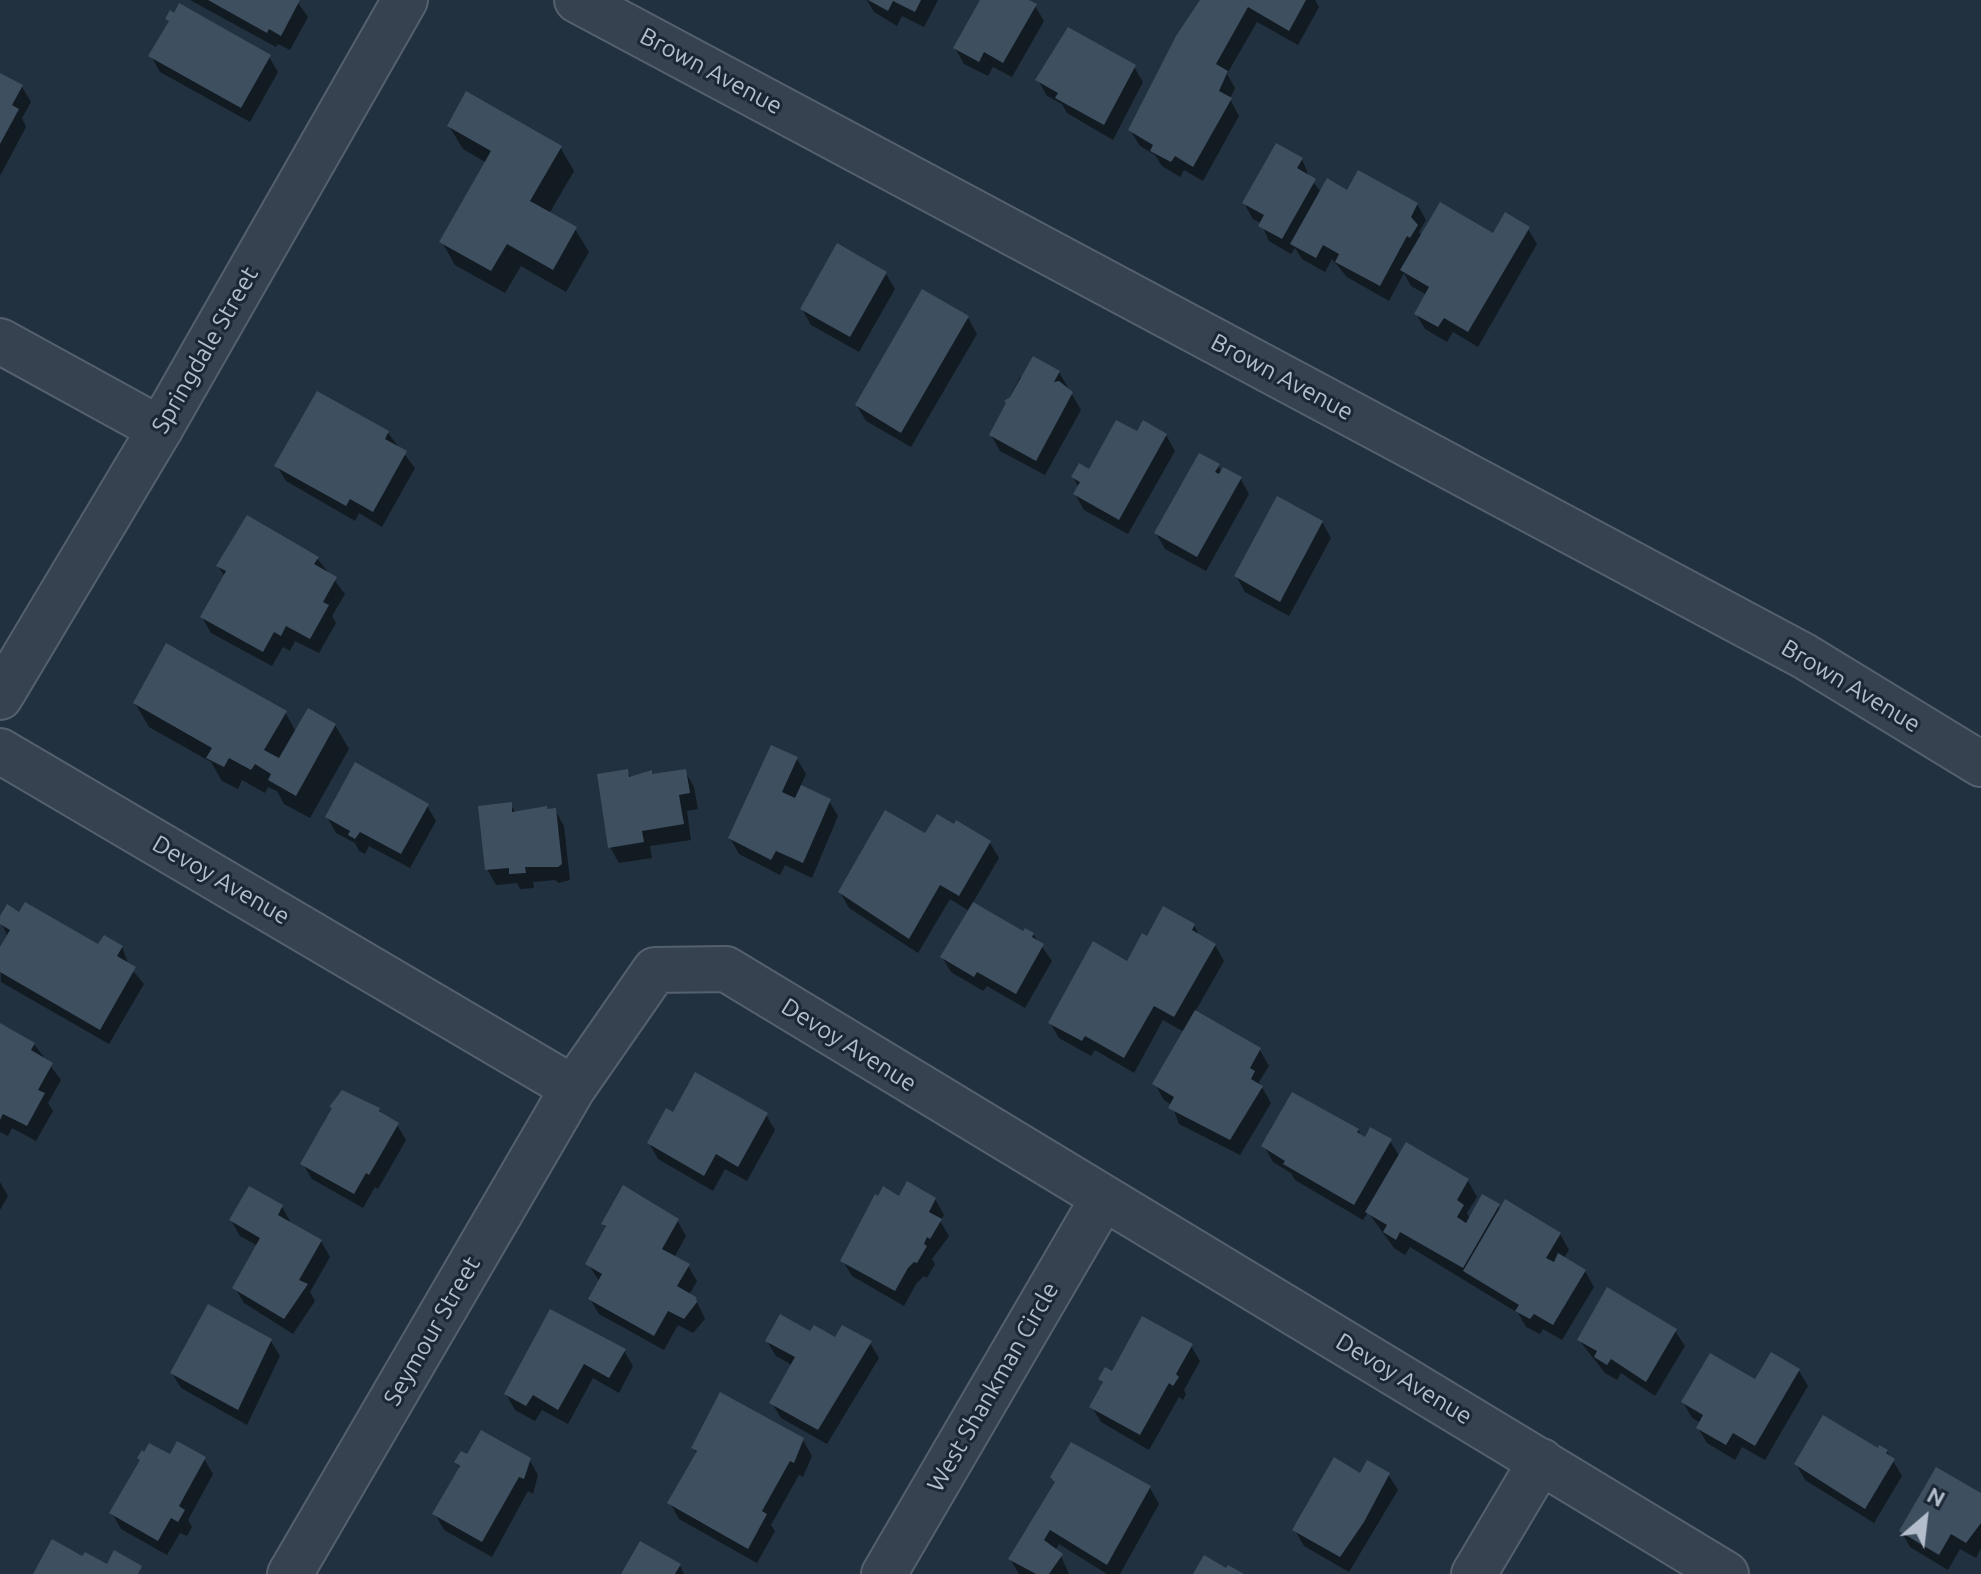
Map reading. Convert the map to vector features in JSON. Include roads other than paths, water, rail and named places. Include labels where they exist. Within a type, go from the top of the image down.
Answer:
[{"type":"street","name":"Springdale Street","points":[[0,697],[160,429],[405,0]]},
{"type":"street","name":"Brown Avenue","points":[[577,0],[1804,656],[1981,764]]},
{"type":"street","points":[[0,341],[160,429]]},
{"type":"street","name":"Devoy Avenue","points":[[0,751],[573,1088],[655,970],[726,969],[1102,1200],[1726,1574]]},
{"type":"street","name":"Seymour Street","points":[[290,1574],[573,1088]]},
{"type":"street","name":"West Shankman Circle","points":[[884,1574],[1102,1200]]},
{"type":"street","points":[[1474,1574],[1541,1461]]}]
